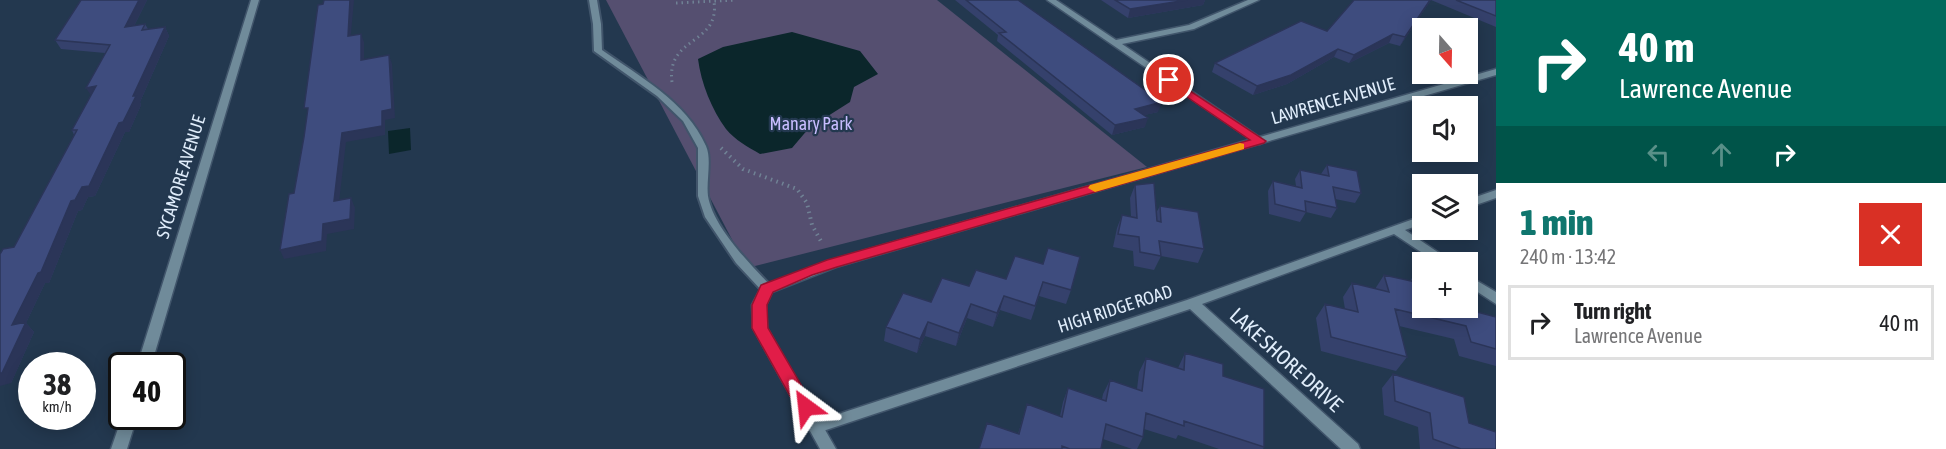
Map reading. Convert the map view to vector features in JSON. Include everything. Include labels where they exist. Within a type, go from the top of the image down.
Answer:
[{"type":"street","name":"SYCAMORE AVENUE","points":[[148,352],[255,0]]},
{"type":"street","points":[[1050,0],[1260,141]]},
{"type":"street","points":[[1115,43],[1191,27],[1255,0]]},
{"type":"street","name":"LAWRENCE AVENUE","points":[[767,289],[807,271],[1496,72]]},
{"type":"street","points":[[1478,200],[1496,194]]},
{"type":"street","name":"HIGH RIDGE ROAD","points":[[817,427],[1191,303],[1412,224]]},
{"type":"street","points":[[1396,230],[1429,252]]},
{"type":"street","points":[[1478,286],[1496,298]]},
{"type":"street","points":[[767,289],[759,305],[760,328],[828,449]]},
{"type":"street","name":"LAKE SHORE DRIVE","points":[[1191,303],[1352,449]]},
{"type":"street","points":[[119,449],[125,430]]},
{"type":"lane","points":[[593,0],[598,51],[660,94],[687,120],[703,148],[703,196],[710,217],[740,260],[767,289]]},
{"type":"path","points":[[676,3],[736,0]]},
{"type":"path","points":[[677,89],[670,78],[673,58],[686,43],[713,24],[717,13],[714,2]]},
{"type":"path","points":[[719,146],[743,169],[797,189],[807,203],[812,225],[822,243]]},
{"type":"green space","name":"Manary Park","points":[[606,0],[937,0],[1147,167],[747,268]]},
{"type":"shaded area","points":[[792,32],[860,51],[878,74],[854,87],[850,102],[809,128],[792,148],[760,154],[733,137],[721,122],[704,87],[698,59],[723,47]]},
{"type":"shaded area","points":[[410,128],[411,150],[389,154],[388,131]]},
{"type":"building","points":[[81,0],[139,0],[125,27],[145,24],[142,30],[165,27],[133,96],[136,96],[123,122],[119,123],[89,186],[82,187],[75,200],[71,201],[41,272],[38,273],[12,325],[26,322],[0,373],[0,254],[3,249],[14,247],[77,130],[72,130],[96,86],[86,88],[110,45],[55,40]]},
{"type":"building","points":[[324,0],[350,0],[348,36],[361,34],[361,60],[389,55],[392,109],[382,111],[382,126],[342,133],[334,201],[351,198],[350,219],[323,224],[322,241],[280,250],[289,194],[294,193],[304,137],[308,108],[304,108],[318,5],[323,4]]},
{"type":"building","points":[[966,0],[1018,0],[1162,102],[1135,109],[1148,118],[1115,125],[999,33],[1006,32]]},
{"type":"building","points":[[1115,0],[1187,0],[1130,9]]},
{"type":"building","points":[[1354,0],[1430,0],[1418,18],[1412,18],[1412,27],[1405,37],[1393,34],[1354,55],[1338,49],[1291,75],[1257,86],[1215,63],[1301,21],[1327,31]]},
{"type":"building","points":[[1456,0],[1496,0],[1496,16]]},
{"type":"building","points":[[1327,165],[1357,171],[1361,193],[1333,187],[1337,208],[1305,201],[1306,212],[1275,204],[1273,181],[1302,188],[1300,170],[1329,176]]},
{"type":"building","points":[[1154,183],[1157,221],[1161,222],[1160,206],[1198,212],[1204,249],[1159,241],[1161,256],[1140,252],[1139,237],[1118,234],[1122,215],[1137,218],[1135,185]]},
{"type":"building","points":[[1048,248],[1080,257],[1071,290],[1043,282],[1035,306],[1004,296],[997,313],[971,304],[959,333],[928,322],[920,339],[886,327],[903,293],[931,302],[942,278],[969,286],[976,270],[1006,279],[1015,256],[1043,264]]},
{"type":"building","points":[[1384,275],[1412,281],[1412,313],[1395,309],[1407,357],[1331,337],[1325,304],[1358,312],[1352,283],[1389,292]]},
{"type":"building","points":[[1478,312],[1496,317],[1496,349],[1471,342],[1466,326],[1433,318],[1478,318]]},
{"type":"building","points":[[1185,353],[1223,364],[1223,376],[1264,389],[1264,447],[1184,421],[1184,426],[1146,413],[1143,437],[1106,424],[1101,449],[1070,449],[1062,446],[1062,449],[979,449],[987,423],[1019,434],[1027,404],[1062,417],[1068,388],[1106,401],[1110,380],[1142,391],[1146,358],[1184,370]]},
{"type":"building","points":[[1393,374],[1464,397],[1469,423],[1496,432],[1496,449],[1461,449],[1433,439],[1430,413],[1395,401]]},
{"type":"slow traffic","points":[[1095,188],[1240,146]]},
{"type":"route","points":[[806,407],[760,328],[759,305],[767,289],[807,271],[1260,141],[1169,80]]}]
